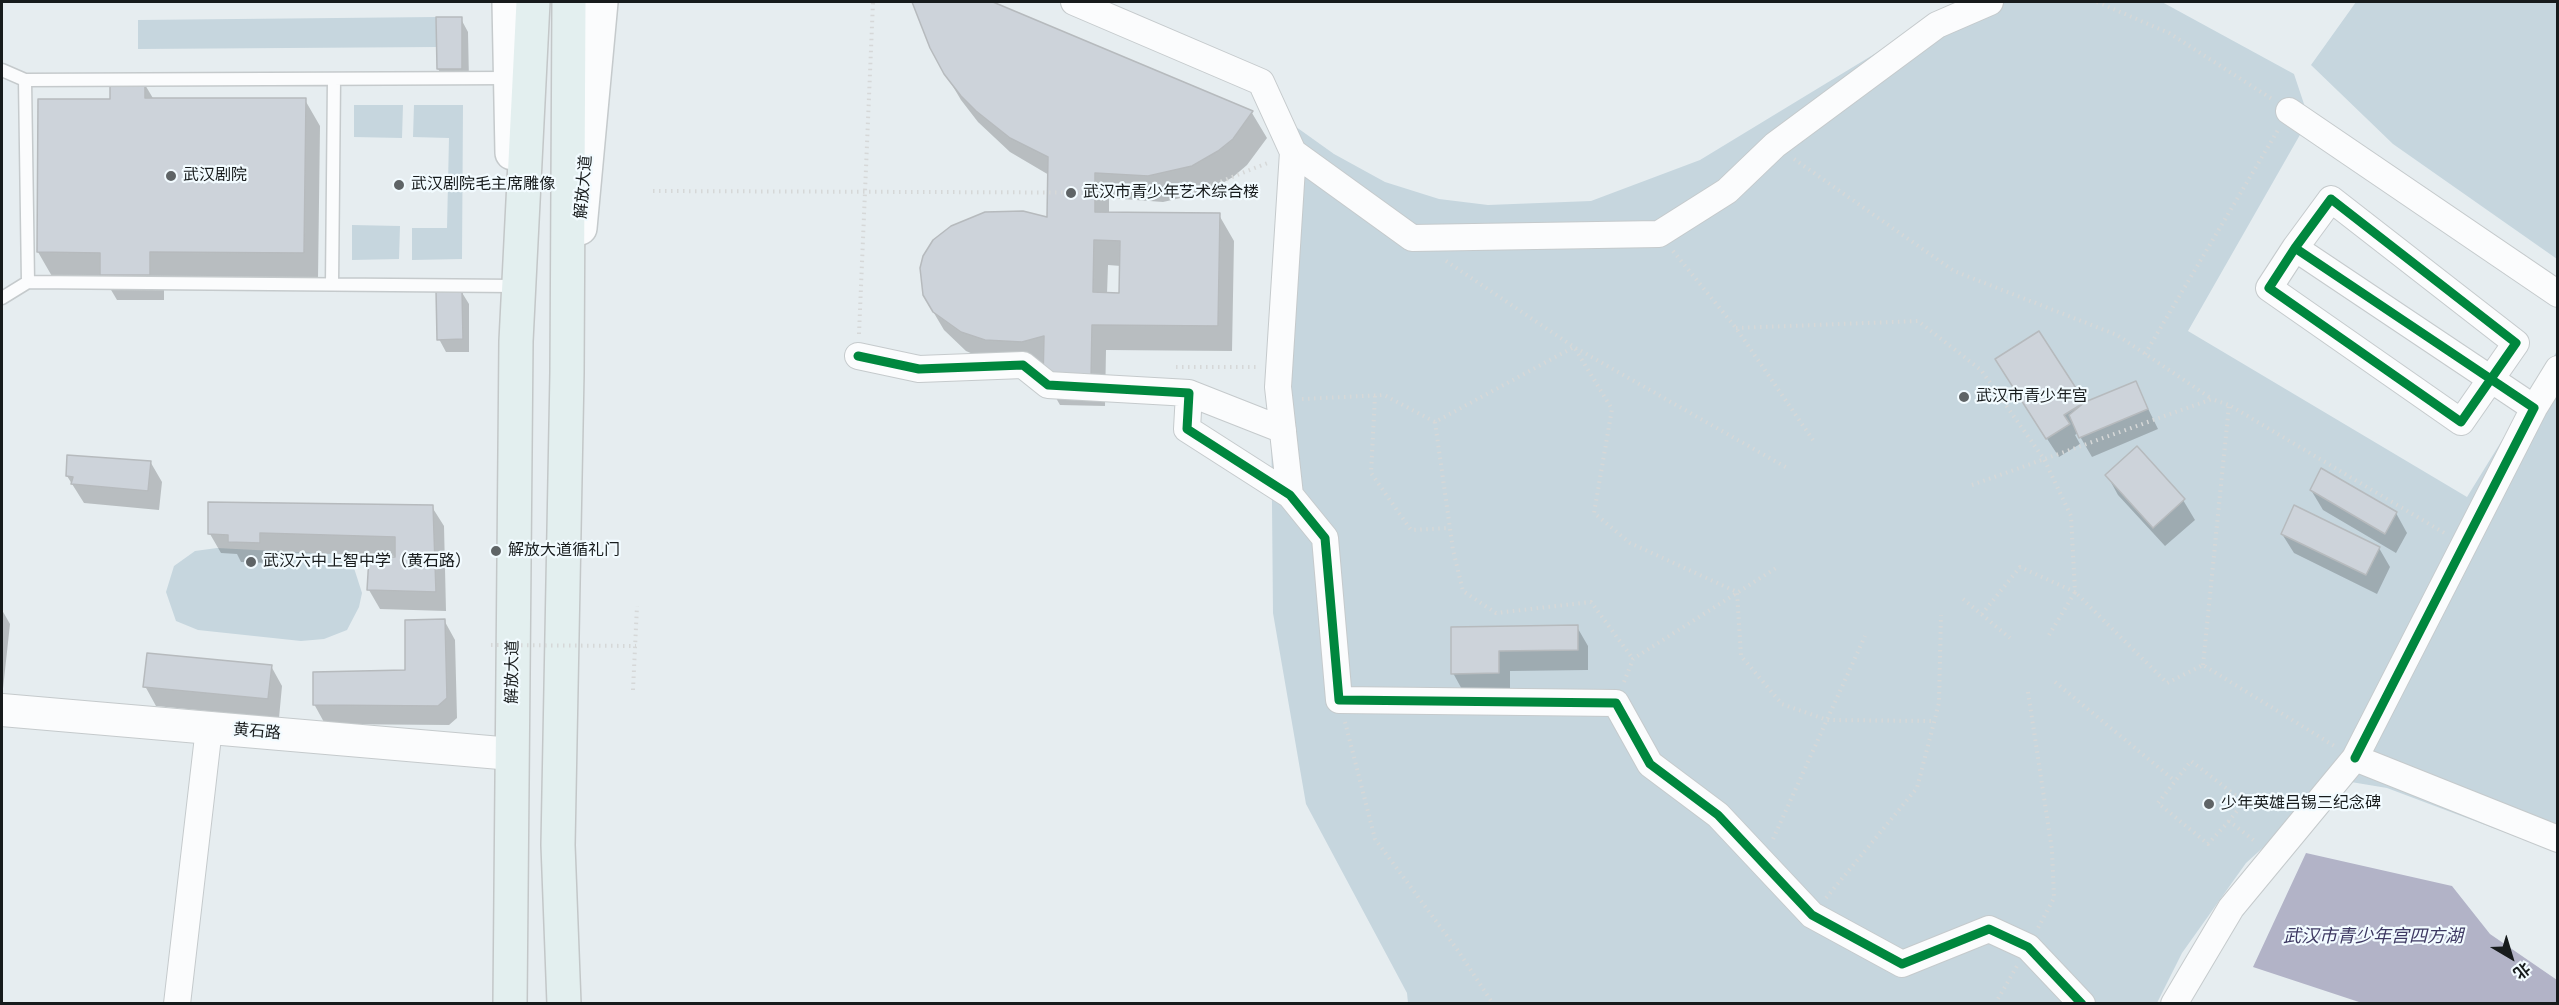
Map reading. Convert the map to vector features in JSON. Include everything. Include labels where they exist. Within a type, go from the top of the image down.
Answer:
[{"type":"main road","name":"解放大道","points":[[509,2],[516,341],[510,1004]]},
{"type":"main road","name":"解放大道","points":[[516,341],[533,2]]},
{"type":"main road","name":"解放大道","points":[[564,1004],[558,845],[567,373],[568,2]]},
{"type":"main road","name":"解放大道","points":[[567,373],[601,2]]},
{"type":"street","points":[[1074,2],[1261,82],[1293,153],[1278,387],[1290,495]]},
{"type":"street","points":[[1293,153],[1412,238],[1659,234],[1727,191],[1774,145],[1937,25],[1990,2]]},
{"type":"street","points":[[2289,111],[2558,294]]},
{"type":"street","points":[[2331,199],[2516,343],[2461,422],[2269,288],[2295,248],[2331,199]]},
{"type":"street","points":[[2295,248],[2534,408]]},
{"type":"street","points":[[858,356],[919,369],[1023,365],[1048,386],[1189,393],[1283,430]]},
{"type":"street","points":[[2174,1004],[2231,908],[2355,758],[2534,408],[2558,369]]},
{"type":"street","points":[[1189,393],[1187,429],[1290,495],[1325,538],[1339,700],[1616,703],[1650,764],[1718,815],[1812,915],[1902,964],[1989,929],[2028,947],[2082,1004]]},
{"type":"street","name":"黄石路","points":[[2,710],[512,753]]},
{"type":"street","points":[[177,1004],[209,728]]},
{"type":"street","points":[[2355,758],[2558,839]]},
{"type":"lane","points":[[2,70],[25,80],[511,78]]},
{"type":"lane","points":[[332,284],[334,79]]},
{"type":"lane","points":[[25,80],[28,282]]},
{"type":"lane","points":[[2,298],[28,282],[515,286]]},
{"type":"path","points":[[858,356],[873,2]]},
{"type":"path","points":[[2097,2],[2169,33],[2289,111],[2145,354]]},
{"type":"path","points":[[1774,145],[1954,271],[2117,335],[2212,399],[2229,405],[2464,545]]},
{"type":"path","points":[[653,191],[1192,194],[1293,153]]},
{"type":"path","points":[[1659,234],[1736,328],[1815,443]]},
{"type":"path","points":[[1412,238],[1574,347],[1789,469]]},
{"type":"path","points":[[1736,328],[1918,321],[1981,370],[2044,459],[2071,516],[2075,592],[2049,635]]},
{"type":"path","points":[[1435,422],[1574,347]]},
{"type":"path","points":[[1574,347],[1612,409],[1594,513],[1630,543],[1737,592]]},
{"type":"path","points":[[1280,400],[1384,395],[1435,422]]},
{"type":"path","points":[[1375,396],[1371,473],[1411,530],[1450,528]]},
{"type":"path","points":[[1972,485],[2212,399]]},
{"type":"path","points":[[2203,665],[2229,405]]},
{"type":"path","points":[[1435,422],[1450,528],[1463,591],[1496,614],[1591,602],[1633,659]]},
{"type":"path","points":[[1982,614],[2020,567],[2075,592],[2167,683],[2203,665]]},
{"type":"path","points":[[1616,703],[1633,659],[1776,568]]},
{"type":"path","points":[[1737,592],[1741,656],[1782,704],[1827,720],[1934,721]]},
{"type":"path","points":[[1964,599],[2010,638]]},
{"type":"path","points":[[633,690],[636,606]]},
{"type":"path","points":[[1812,915],[1917,788],[1939,703],[1941,615]]},
{"type":"path","points":[[1762,862],[1865,636]]},
{"type":"path","points":[[491,645],[636,646]]},
{"type":"path","points":[[2203,665],[2355,758]]},
{"type":"path","points":[[2055,682],[2175,782]]},
{"type":"path","points":[[1995,1004],[2054,898],[2052,850],[2028,692]]},
{"type":"path","points":[[1339,700],[1375,839],[1459,952],[1493,1004]]},
{"type":"path","points":[[2191,761],[2244,802],[2229,821],[2208,844],[2158,803],[2191,761]]},
{"type":"path","points":[[2229,821],[2274,857]]},
{"type":"shaded area","points":[[1960,2],[2162,2],[2294,74],[2309,119],[2188,331],[2467,497],[2557,351],[2557,852],[2387,788],[2351,782],[2321,795],[2246,863],[2182,953],[2157,1003],[1408,1003],[1407,993],[1306,804],[1273,613],[1271,397],[1285,119],[1334,154],[1385,182],[1439,199],[1488,205],[1591,201],[1700,160]]},
{"type":"shaded area","points":[[2356,2],[2557,2],[2557,259],[2393,144],[2311,65]]},
{"type":"shaded area","points":[[436,17],[436,47],[138,49],[138,20]]},
{"type":"shaded area","points":[[354,105],[403,105],[402,138],[354,137]]},
{"type":"shaded area","points":[[414,105],[463,105],[462,259],[412,260],[412,228],[447,228],[449,138],[413,137]]},
{"type":"shaded area","points":[[352,225],[400,226],[399,259],[352,260]]},
{"type":"shaded area","points":[[217,548],[333,554],[354,568],[362,593],[359,607],[347,630],[324,639],[301,641],[198,630],[176,621],[166,592],[174,566],[195,551]]},
{"type":"water","name":"武汉市青少年宫四方湖","points":[[2306,853],[2452,886],[2490,934],[2557,980],[2557,1003],[2362,1003],[2253,967]]},
{"type":"building","name":"武汉市青少年艺术综合楼","points":[[912,2],[993,2],[1253,111],[1233,139],[1192,166],[1148,176],[1095,173],[1095,212],[1220,213],[1218,326],[1092,325],[1091,380],[1043,379],[1044,336],[1022,342],[985,340],[961,332],[933,312],[923,295],[920,268],[923,256],[933,240],[951,226],[985,212],[1023,211],[1047,217],[1048,157],[1010,138],[976,111],[944,74],[930,48]],"holes":[[[1094,240],[1120,241],[1119,293],[1093,292]]]},
{"type":"building","points":[[436,17],[462,17],[462,69],[437,69]]},
{"type":"building","name":"武汉剧院","points":[[110,82],[145,82],[145,98],[306,98],[304,253],[150,252],[150,275],[100,275],[100,253],[37,252],[38,99],[110,99]]},
{"type":"building","points":[[436,290],[462,290],[463,339],[437,340]]},
{"type":"building","points":[[2039,331],[2085,402],[2064,415],[2070,424],[2046,439],[1995,359]]},
{"type":"building","points":[[2136,381],[2148,409],[2079,438],[2069,415],[2085,402]]},
{"type":"building","points":[[2137,446],[2185,499],[2153,528],[2105,475]]},
{"type":"building","points":[[67,455],[151,461],[148,491],[71,484],[73,477],[66,476]]},
{"type":"building","points":[[2321,468],[2397,512],[2385,534],[2310,490]]},
{"type":"building","points":[[208,502],[433,505],[436,592],[367,590],[369,557],[395,557],[395,537],[260,533],[260,543],[228,542],[228,535],[208,534]]},
{"type":"building","points":[[2294,505],[2380,547],[2366,575],[2281,534]]},
{"type":"building","points":[[445,619],[447,698],[438,706],[313,705],[313,672],[405,670],[405,620]]},
{"type":"building","points":[[1578,625],[1578,650],[1499,651],[1499,673],[1451,674],[1451,627]]},
{"type":"building","points":[[147,653],[272,665],[268,699],[143,687]]},
{"type":"cycle path","points":[[2295,248],[2331,199],[2516,343],[2461,422],[2269,288],[2295,248],[2534,408],[2355,758]]},
{"type":"cycle path","points":[[858,356],[919,369],[1023,365],[1048,385],[1189,393],[1187,429],[1290,495],[1325,538],[1339,700],[1616,703],[1650,764],[1718,815],[1812,915],[1902,964],[1989,929],[2028,947],[2082,1004]]},
{"type":"place","name":"武汉剧院","points":[[171,176]]},
{"type":"place","name":"武汉剧院毛主席雕像","points":[[399,185]]},
{"type":"place","name":"武汉市青少年艺术综合楼","points":[[1071,193]]},
{"type":"place","name":"武汉市青少年宫","points":[[1964,397]]},
{"type":"place","name":"解放大道循礼门","points":[[496,551]]},
{"type":"place","name":"武汉六中上智中学（黄石路）","points":[[251,562]]},
{"type":"place","name":"少年英雄吕锡三纪念碑","points":[[2209,804]]}]
